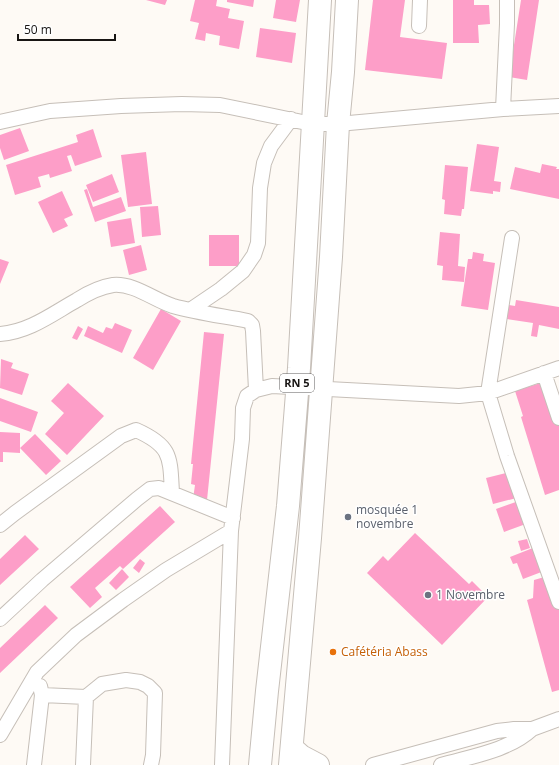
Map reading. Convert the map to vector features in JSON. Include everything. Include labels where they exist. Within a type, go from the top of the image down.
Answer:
[{"type":"main road","name":"RN 5","points":[[260,765],[288,506],[300,336],[320,0]]},
{"type":"main road","name":"RN 5","points":[[291,757],[310,538],[331,257],[338,124],[343,72],[347,0]]},
{"type":"main road","points":[[291,757],[301,756],[318,765]]},
{"type":"street","points":[[419,26],[420,0]]},
{"type":"street","points":[[503,109],[507,0]]},
{"type":"street","points":[[0,122],[50,111],[121,106],[182,104],[220,105],[312,124],[338,124],[503,109],[559,106]]},
{"type":"street","points":[[190,310],[221,289],[243,271],[254,255],[258,243],[260,188],[264,163],[271,146],[291,119]]},
{"type":"street","points":[[512,238],[488,393],[507,456],[559,602]]},
{"type":"street","points":[[3,335],[21,331],[34,325],[92,291],[113,285],[133,288],[172,305],[248,321],[252,326],[253,331],[256,390]]},
{"type":"street","points":[[222,765],[232,524],[242,439],[243,408],[246,396],[256,390],[272,386],[460,396],[488,393],[559,368]]},
{"type":"street","points":[[544,373],[559,418]]},
{"type":"street","points":[[0,525],[121,436],[136,430],[148,435],[160,443],[167,452],[171,463],[172,493]]},
{"type":"street","points":[[0,619],[48,575],[137,498],[150,489],[158,488],[172,493],[198,505],[232,524]]},
{"type":"street","points":[[0,735],[37,672],[76,635],[123,600],[232,524]]},
{"type":"street","points":[[34,765],[42,695],[37,672]]},
{"type":"street","points":[[42,695],[86,696],[102,684],[126,680],[140,682],[148,686],[155,693],[153,755],[151,765]]},
{"type":"street","points":[[83,765],[86,696]]},
{"type":"street","points":[[373,765],[497,732],[514,729],[532,729],[559,719]]},
{"type":"street","points":[[441,765],[510,745],[522,738],[532,729]]},
{"type":"building","points":[[146,0],[167,0],[165,5]]},
{"type":"building","points":[[195,0],[217,0],[216,6],[230,9],[228,18],[244,21],[239,49],[219,45],[220,36],[206,33],[205,41],[195,39],[199,23],[190,21]]},
{"type":"building","points":[[227,0],[254,0],[253,7],[227,2]]},
{"type":"building","points":[[276,0],[300,0],[296,22],[273,18]]},
{"type":"building","points":[[373,0],[405,0],[400,37],[447,43],[442,79],[365,70]]},
{"type":"building","points":[[453,0],[474,0],[474,5],[489,5],[490,24],[478,25],[479,43],[453,43]]},
{"type":"building","points":[[521,0],[539,0],[527,80],[509,77]]},
{"type":"building","points":[[260,28],[296,33],[292,63],[256,57]]},
{"type":"building","points":[[20,128],[29,151],[4,160],[0,148],[0,135]]},
{"type":"building","points":[[93,129],[102,157],[75,166],[71,155],[67,156],[72,171],[50,178],[49,174],[38,177],[41,187],[15,195],[6,165],[78,142],[76,135]]},
{"type":"building","points":[[477,144],[499,147],[494,181],[501,182],[500,192],[493,191],[493,194],[470,191]]},
{"type":"building","points":[[146,152],[152,204],[128,207],[121,155]]},
{"type":"building","points":[[542,164],[557,167],[556,169],[559,169],[559,199],[510,189],[515,167],[540,173]]},
{"type":"building","points":[[445,165],[468,167],[464,209],[462,209],[461,216],[444,214],[445,200],[442,199]]},
{"type":"building","points":[[112,174],[119,192],[93,202],[86,185]]},
{"type":"building","points":[[87,189],[93,207],[121,197],[126,211],[95,222],[84,190]]},
{"type":"building","points":[[62,191],[73,215],[64,219],[68,226],[53,233],[38,202]]},
{"type":"building","points":[[158,206],[161,235],[142,237],[140,207]]},
{"type":"building","points":[[131,218],[135,243],[111,247],[107,222]]},
{"type":"building","points":[[440,232],[460,234],[458,266],[465,267],[464,282],[442,280],[443,266],[437,265]]},
{"type":"building","points":[[209,235],[239,235],[239,266],[209,266]]},
{"type":"building","points":[[141,245],[147,270],[129,275],[123,250]]},
{"type":"building","points":[[473,252],[484,254],[483,261],[495,263],[488,310],[461,306],[468,259],[472,259]]},
{"type":"building","points":[[0,259],[9,262],[0,284]]},
{"type":"building","points":[[516,300],[559,307],[559,329],[539,325],[537,337],[531,336],[533,323],[507,319],[509,305],[515,306]]},
{"type":"building","points":[[161,309],[181,321],[153,370],[133,358]]},
{"type":"building","points":[[115,323],[132,330],[122,353],[84,336],[88,326],[103,333],[106,327],[112,329]]},
{"type":"building","points":[[78,326],[83,329],[77,340],[72,338]]},
{"type":"building","points":[[204,332],[224,334],[207,500],[193,499],[195,485],[191,484],[193,464],[191,464]]},
{"type":"building","points":[[1,359],[13,363],[11,368],[29,374],[22,395],[0,388]]},
{"type":"building","points":[[550,380],[559,411],[559,490],[545,495],[521,417],[523,416],[515,391]]},
{"type":"building","points":[[68,383],[104,416],[67,455],[45,434],[64,413],[51,401]]},
{"type":"building","points":[[0,398],[38,412],[31,432],[0,421]]},
{"type":"building","points":[[0,432],[20,433],[20,453],[3,452],[3,462],[0,462]]},
{"type":"building","points":[[35,434],[61,461],[46,475],[20,448]]},
{"type":"building","points":[[518,470],[524,496],[493,504],[486,478]]},
{"type":"building","points":[[527,498],[534,521],[504,532],[496,509]]},
{"type":"building","points":[[160,506],[175,522],[123,569],[120,566],[95,588],[102,597],[90,608],[70,587]]},
{"type":"building","points":[[415,533],[469,584],[472,581],[488,597],[442,645],[367,573],[383,556],[388,561]]},
{"type":"building","points":[[25,535],[39,549],[0,585],[0,559]]},
{"type":"building","points":[[527,539],[530,548],[521,551],[518,541]]},
{"type":"building","points":[[543,544],[552,568],[523,579],[517,563],[513,564],[510,557]]},
{"type":"building","points":[[140,559],[145,563],[139,573],[133,568]]},
{"type":"building","points":[[122,569],[129,577],[116,590],[109,583]]},
{"type":"building","points":[[555,574],[559,587],[559,690],[552,692],[527,600],[533,598],[534,580]]},
{"type":"building","points":[[45,605],[58,618],[0,673],[0,648]]},
{"type":"place","name":"mosquée 1 novembre","points":[[348,517]]},
{"type":"place","name":"1 Novembre","points":[[428,595]]},
{"type":"place","name":"Cafétéria Abass","points":[[333,652]]}]
